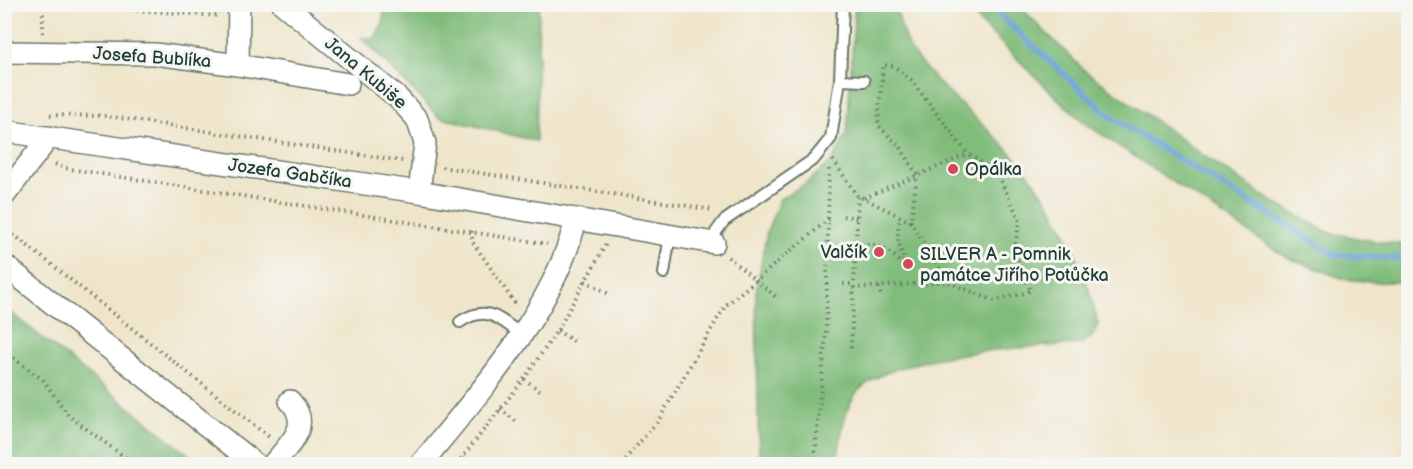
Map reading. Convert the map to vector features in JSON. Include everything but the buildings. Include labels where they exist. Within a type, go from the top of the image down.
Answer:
[{"type":"street","name":"Jana Kubiše","points":[[282,4],[410,109],[422,130],[424,143],[419,192]]},
{"type":"street","name":"Josefa Bublíka","points":[[4,52],[148,53],[238,65],[239,11]]},
{"type":"street","points":[[238,65],[348,84]]},
{"type":"street","name":"Jozefa Gabčíka","points":[[4,131],[419,192],[670,235],[718,248]]},
{"type":"street","points":[[4,196],[49,137]]},
{"type":"street","points":[[422,465],[525,329],[569,248],[576,219]]},
{"type":"street","points":[[4,265],[255,465]]},
{"type":"street","points":[[279,457],[293,439],[301,423],[301,416],[290,401]]},
{"type":"lane","points":[[718,248],[719,226],[814,159],[831,138],[835,126],[840,80],[843,4]]},
{"type":"lane","points":[[840,80],[864,81]]},
{"type":"lane","points":[[664,273],[670,235]]},
{"type":"lane","points":[[460,322],[470,315],[488,314],[525,329]]},
{"type":"path","points":[[42,52],[45,4],[239,11]]},
{"type":"path","points":[[843,284],[879,287],[948,282],[995,301],[1031,291],[1014,251],[1020,220],[997,173],[968,154],[911,80],[894,66],[883,66],[878,124],[901,148],[917,175],[911,222]]},
{"type":"path","points":[[48,115],[108,116],[735,213]]},
{"type":"path","points":[[814,465],[826,333],[829,153],[858,197],[851,348]]},
{"type":"path","points":[[36,154],[64,168],[569,248]]},
{"type":"path","points":[[863,198],[968,154]]},
{"type":"path","points":[[858,197],[911,222],[948,282]]},
{"type":"path","points":[[843,216],[857,218]]},
{"type":"path","points":[[855,244],[874,244],[884,247],[901,263],[905,261],[896,233],[901,217]]},
{"type":"path","points":[[621,465],[658,422],[725,306],[829,219]]},
{"type":"path","points":[[4,227],[279,457]]},
{"type":"path","points":[[472,231],[472,241],[525,329]]},
{"type":"path","points":[[458,465],[557,331],[609,238]]},
{"type":"path","points":[[718,248],[776,297]]},
{"type":"path","points":[[585,281],[609,294]]},
{"type":"path","points":[[879,287],[880,296]]},
{"type":"path","points":[[557,331],[577,343]]},
{"type":"path","points":[[4,351],[43,380],[69,416],[134,465]]},
{"type":"path","points":[[524,378],[542,392]]},
{"type":"path","points":[[500,410],[518,423]]},
{"type":"path","points":[[464,456],[476,465]]},
{"type":"green space","points":[[384,5],[539,5],[536,141],[439,117],[362,38],[374,39],[383,24]]},
{"type":"green space","points":[[855,5],[896,5],[904,35],[912,52],[947,92],[1000,141],[1027,172],[1066,233],[1085,278],[1098,324],[1092,337],[1080,344],[963,354],[902,367],[877,377],[859,390],[849,405],[843,425],[837,464],[759,464],[756,292],[767,231],[780,199],[805,184],[832,161],[847,133]]},
{"type":"green space","points":[[963,5],[1018,5],[1084,70],[1273,202],[1327,232],[1408,245],[1408,282],[1344,279],[1286,257],[1087,125]]},
{"type":"green space","points":[[5,308],[200,464],[5,464]]},
{"type":"waterway","points":[[991,4],[1006,21],[1112,118],[1336,255],[1408,259]]},
{"type":"place","name":"Opálka","points":[[953,169]]},
{"type":"place","name":"Valčík","points":[[879,252]]},
{"type":"place","name":"SILVER A - Pomnik památce Jiřího Potůčka","points":[[908,264]]}]
